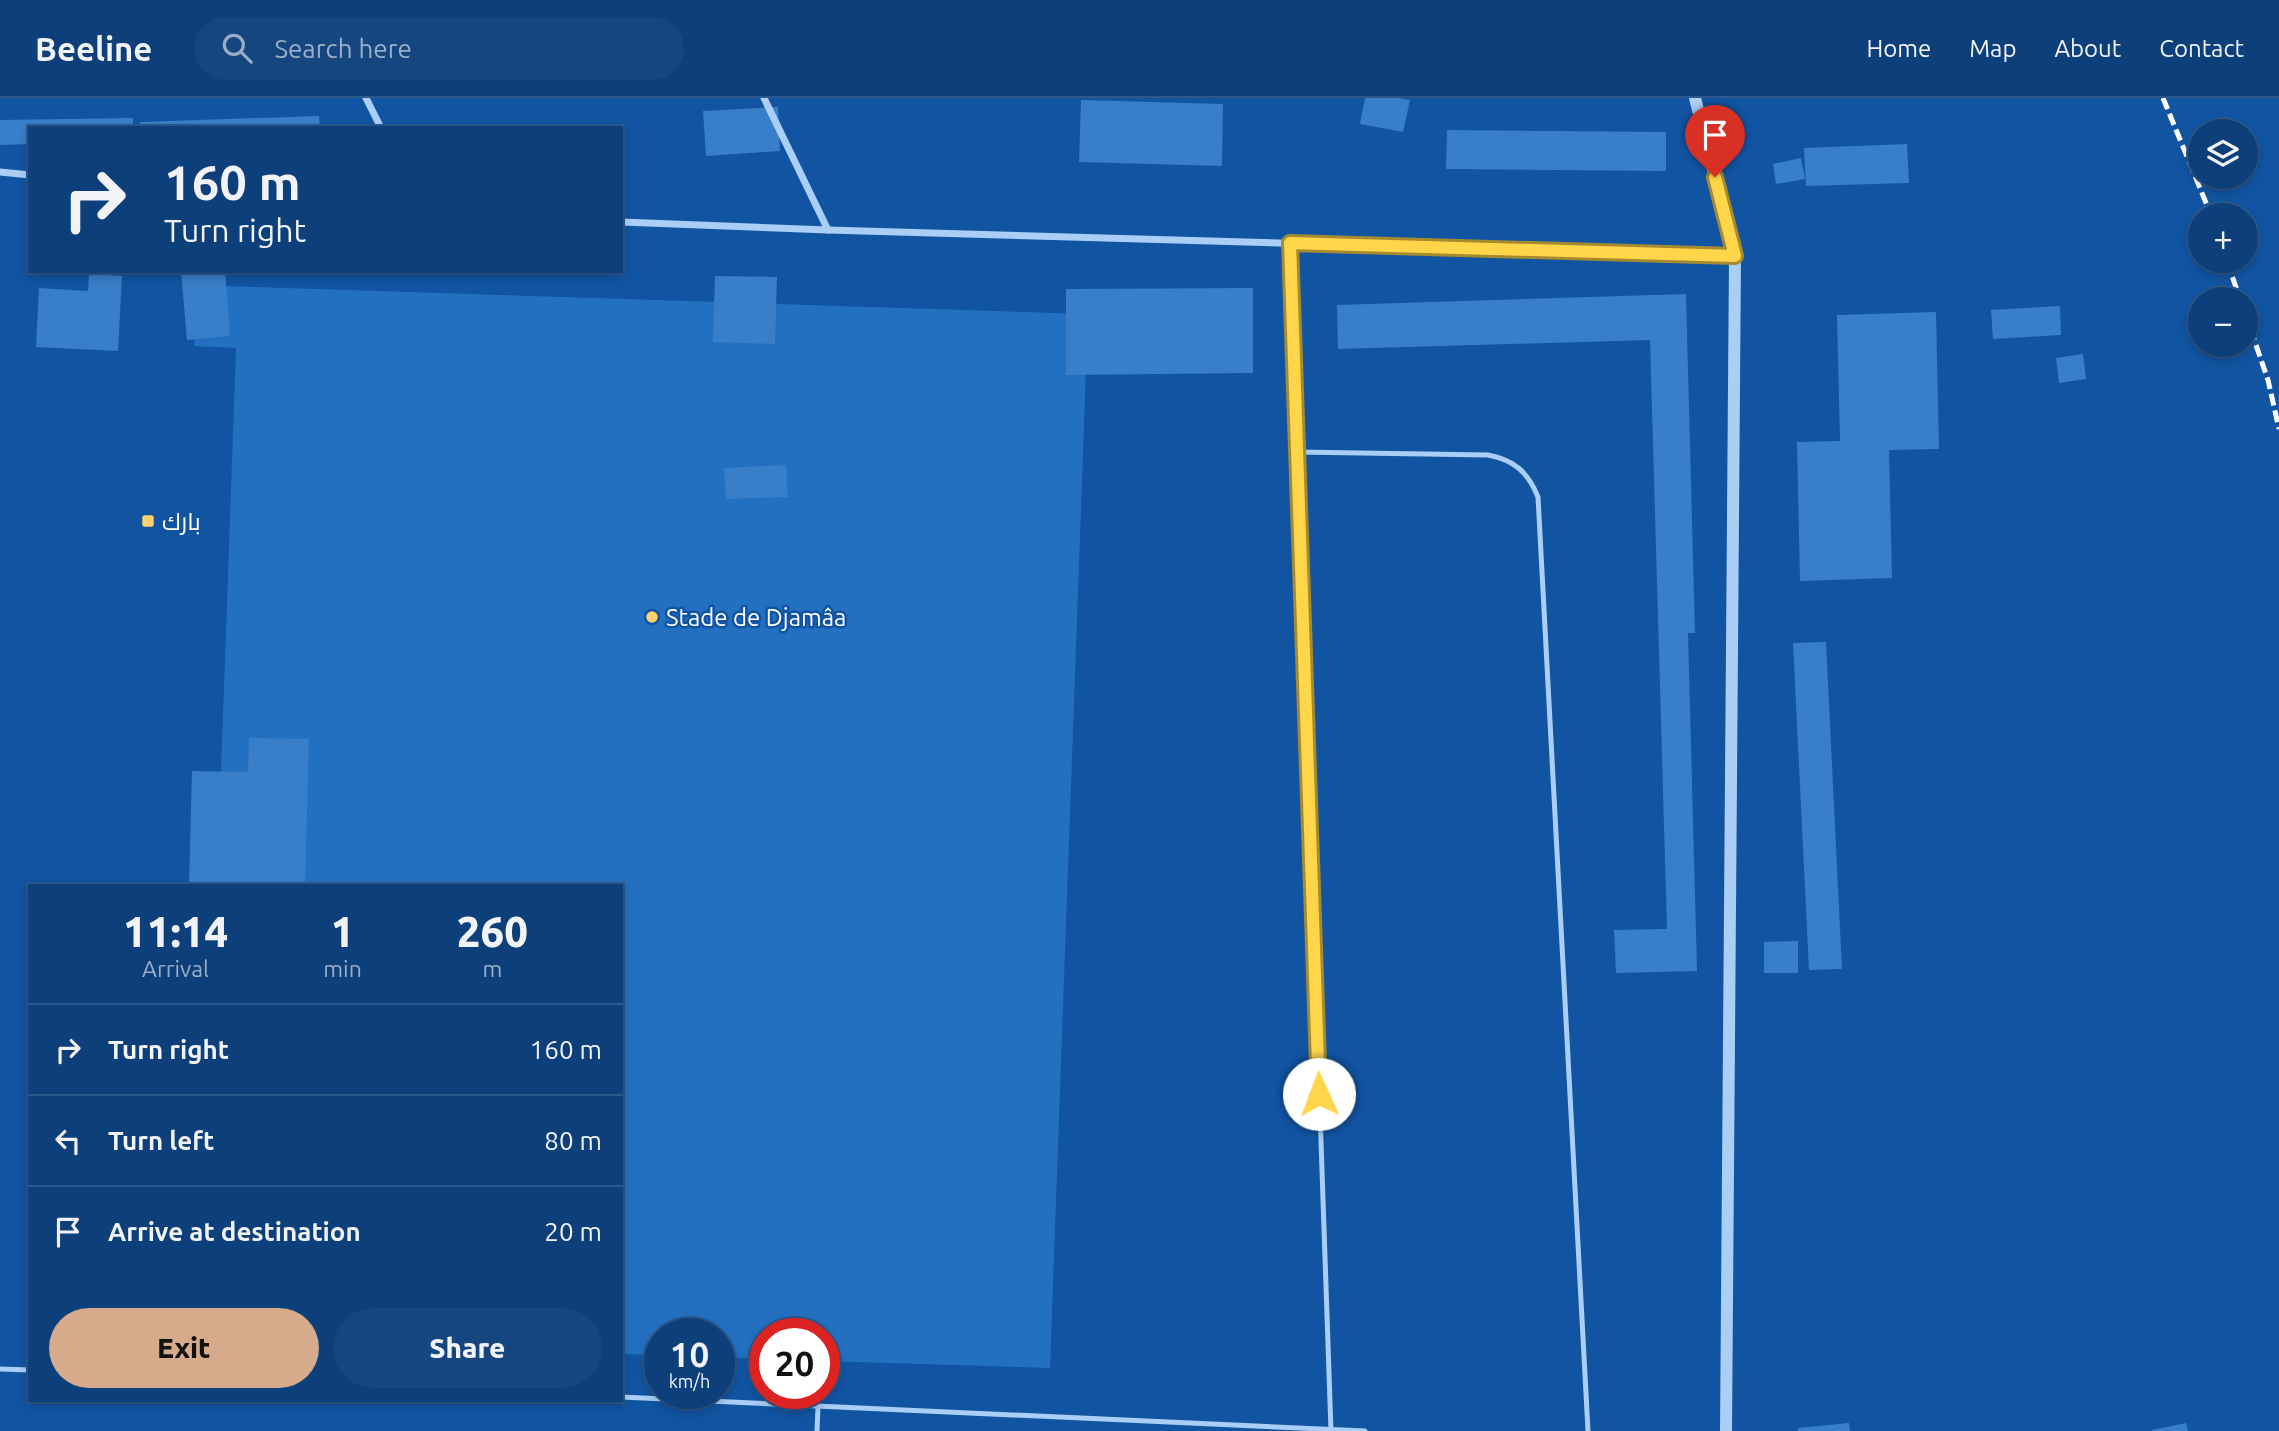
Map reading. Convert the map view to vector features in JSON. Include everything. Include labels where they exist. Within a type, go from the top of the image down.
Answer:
[{"type":"street","points":[[366,98],[380,126]]},
{"type":"street","points":[[764,98],[828,230]]},
{"type":"street","points":[[1695,98],[1735,256],[1726,1431]]},
{"type":"street","points":[[0,172],[28,175]]},
{"type":"street","points":[[623,222],[1735,256]]},
{"type":"lane","points":[[1290,243],[1331,1430]]},
{"type":"lane","points":[[1297,452],[1488,455],[1514,463],[1525,472],[1538,497],[1588,1431]]},
{"type":"lane","points":[[0,1369],[28,1370]]},
{"type":"lane","points":[[623,1397],[749,1403]]},
{"type":"lane","points":[[840,1407],[1365,1431]]},
{"type":"lane","points":[[817,1431],[818,1409]]},
{"type":"shaded area","name":"Stade de Djamâa","points":[[196,285],[1088,314],[1050,1368],[840,1361],[840,1318],[749,1318],[749,1358],[735,1358],[735,1318],[644,1318],[644,1355],[623,1354],[623,884],[217,884],[236,348],[194,346]]},
{"type":"building","points":[[1365,98],[1410,100],[1403,132],[1360,124]]},
{"type":"building","points":[[1081,100],[1223,104],[1222,166],[1079,162]]},
{"type":"building","points":[[778,107],[780,151],[706,156],[703,111]]},
{"type":"building","points":[[319,116],[320,126],[140,126],[140,122]]},
{"type":"building","points":[[133,118],[133,126],[28,126],[28,144],[0,145],[0,120]]},
{"type":"building","points":[[1447,130],[1666,132],[1666,171],[1446,169]]},
{"type":"building","points":[[1907,144],[1909,183],[1806,186],[1804,148]]},
{"type":"building","points":[[1801,158],[1805,179],[1776,184],[1773,164]]},
{"type":"building","points":[[181,273],[225,273],[230,336],[187,340]]},
{"type":"building","points":[[89,274],[122,276],[118,351],[36,347],[39,288],[88,291]]},
{"type":"building","points":[[715,276],[777,277],[775,344],[713,342]]},
{"type":"building","points":[[1253,288],[1253,373],[1066,375],[1066,289]]},
{"type":"building","points":[[1686,294],[1695,633],[1688,633],[1697,971],[1616,973],[1614,930],[1667,929],[1650,340],[1338,349],[1337,305]]},
{"type":"building","points":[[2060,306],[2061,335],[1993,339],[1991,310]]},
{"type":"building","points":[[1936,312],[1939,449],[1889,450],[1892,578],[1800,581],[1797,442],[1840,441],[1837,315]]},
{"type":"building","points":[[2083,354],[2086,379],[2059,383],[2056,358]]},
{"type":"building","points":[[786,465],[788,497],[726,499],[724,468]]},
{"type":"building","points":[[1826,642],[1842,969],[1809,970],[1793,643]]},
{"type":"building","points":[[249,738],[309,739],[305,884],[189,884],[192,771],[248,772]]},
{"type":"building","points":[[1798,941],[1798,973],[1764,973],[1764,942]]},
{"type":"building","points":[[1849,1423],[1850,1431],[1798,1431],[1798,1428]]},
{"type":"building","points":[[2186,1423],[2188,1431],[2152,1431],[2152,1430]]},
{"type":"railway","points":[[2163,98],[2206,203]]},
{"type":"railway","points":[[2231,273],[2236,287]]},
{"type":"railway","points":[[2258,351],[2279,429]]},
{"type":"place","name":"بارك","points":[[148,521]]},
{"type":"place","name":"Stade de Djamâa","points":[[652,617]]},
{"type":"route","points":[[1319,1094],[1290,243],[1735,256],[1715,177]]}]
